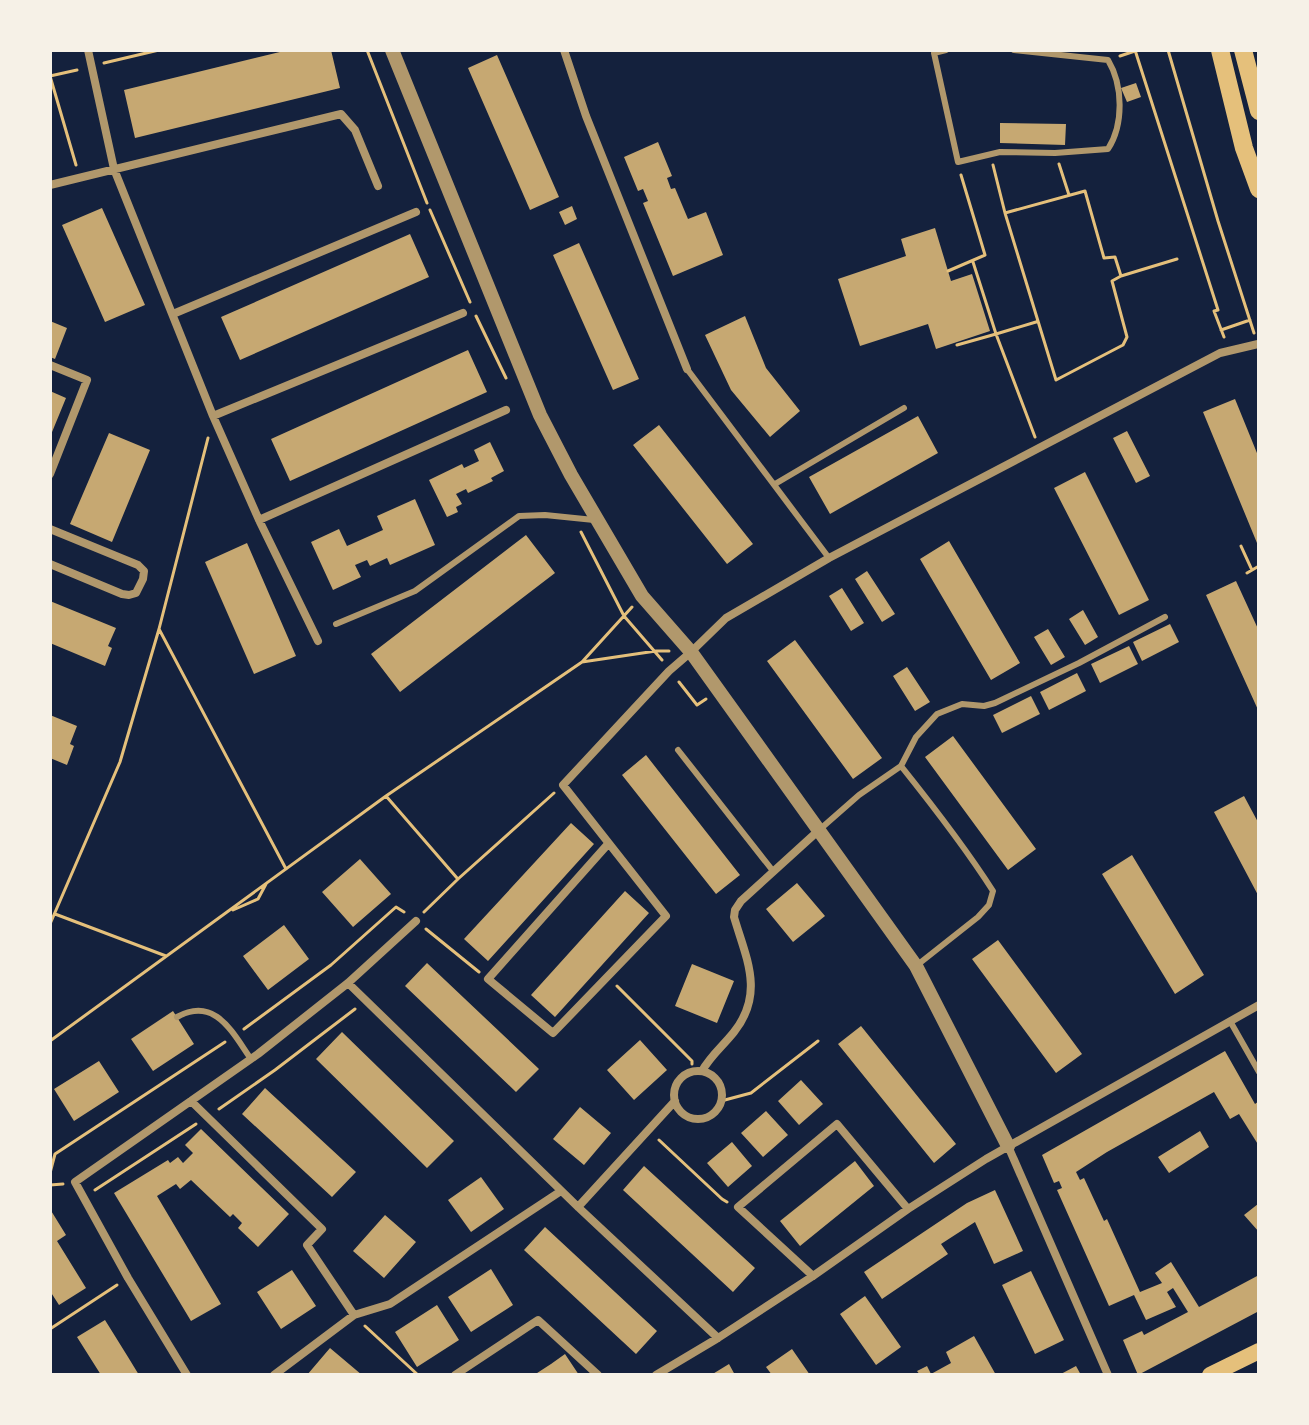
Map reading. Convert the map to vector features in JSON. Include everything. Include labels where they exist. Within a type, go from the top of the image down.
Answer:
[{"type":"highway","points":[[1220,50],[1244,148],[1259,189]]},
{"type":"highway","points":[[1243,50],[1259,111]]},
{"type":"main road","points":[[1210,1375],[1259,1351]]},
{"type":"street","points":[[88,50],[114,169],[213,416],[318,641]]},
{"type":"street","points":[[392,50],[540,415],[571,475],[642,596],[691,652],[916,966],[1008,1146],[1108,1375]]},
{"type":"street","points":[[564,50],[586,116],[687,369]]},
{"type":"street","points":[[50,185],[341,114],[355,130],[378,186]]},
{"type":"street","points":[[173,314],[416,212]]},
{"type":"street","points":[[213,416],[463,313]]},
{"type":"street","points":[[608,844],[488,979],[553,1033],[666,916],[563,785],[669,671],[726,618],[829,558],[1220,353],[1258,344]]},
{"type":"street","points":[[50,365],[87,380],[50,474]]},
{"type":"street","points":[[259,520],[506,410]]},
{"type":"street","points":[[50,529],[138,565],[144,571],[136,593],[129,595],[50,564]]},
{"type":"street","points":[[698,1071],[716,1079],[721,1101],[712,1114],[698,1119],[683,1114],[675,1101],[676,1086],[686,1074],[698,1071],[733,1034],[744,1017],[752,984],[750,966],[734,917],[735,910],[818,831]]},
{"type":"street","points":[[187,1375],[75,1182],[251,1059],[348,983],[416,921]]},
{"type":"street","points":[[348,983],[561,1191],[718,1338]]},
{"type":"street","points":[[656,1375],[718,1338],[908,1209],[1008,1146],[1259,1005]]},
{"type":"street","points":[[191,1101],[322,1229],[307,1245],[354,1315]]},
{"type":"street","points":[[578,1207],[675,1101]]},
{"type":"street","points":[[813,1276],[738,1207],[837,1124],[908,1209]]},
{"type":"street","points":[[274,1375],[354,1315],[390,1304],[561,1191]]},
{"type":"street","points":[[455,1375],[538,1320],[598,1375]]},
{"type":"lane","points":[[946,50],[934,51],[958,162],[1000,152],[1055,153],[1108,149],[1119,127],[1116,73],[1108,60],[1014,50]]},
{"type":"lane","points":[[687,369],[829,558]]},
{"type":"lane","points":[[775,484],[904,408]]},
{"type":"lane","points":[[336,624],[415,591],[519,516],[597,520]]},
{"type":"lane","points":[[818,831],[859,795],[901,766],[916,737],[937,714],[962,704],[984,706],[995,703],[1165,617]]},
{"type":"lane","points":[[678,750],[773,871]]},
{"type":"lane","points":[[901,766],[993,891],[989,905],[978,917],[916,966]]},
{"type":"lane","points":[[177,1017],[202,1010],[218,1016],[251,1059]]},
{"type":"lane","points":[[1230,1021],[1259,1072]]},
{"type":"path","points":[[1168,50],[1209,193],[1258,344]]},
{"type":"path","points":[[1108,60],[1135,51],[1218,310],[1214,311],[1231,350]]},
{"type":"path","points":[[50,76],[79,178]]},
{"type":"path","points":[[991,153],[1005,213],[1056,380],[1123,345],[1127,337],[1112,281],[1177,259]]},
{"type":"path","points":[[1055,153],[1069,195]]},
{"type":"path","points":[[948,271],[985,255],[958,162]]},
{"type":"path","points":[[1005,213],[1085,191],[1104,258],[1115,257],[1121,276]]},
{"type":"path","points":[[973,262],[996,334],[1039,448]]},
{"type":"path","points":[[1221,330],[1250,320]]},
{"type":"path","points":[[957,345],[1037,321]]},
{"type":"path","points":[[50,922],[120,762],[159,629],[213,416]]},
{"type":"path","points":[[1241,546],[1252,570]]},
{"type":"path","points":[[1247,573],[1259,566]]},
{"type":"path","points":[[50,1041],[386,796],[582,662],[642,596]]},
{"type":"path","points":[[159,629],[286,869]]},
{"type":"path","points":[[582,662],[656,651],[691,652]]},
{"type":"path","points":[[488,979],[416,921],[563,785]]},
{"type":"path","points":[[386,796],[458,879]]},
{"type":"path","points":[[55,914],[166,956]]},
{"type":"path","points":[[608,976],[692,1061],[698,1071]]},
{"type":"path","points":[[84,1197],[275,1070],[367,1000]]},
{"type":"path","points":[[721,1101],[751,1093],[818,1041]]},
{"type":"path","points":[[649,1130],[722,1199],[738,1207]]},
{"type":"path","points":[[50,1329],[128,1278]]},
{"type":"path","points":[[354,1315],[418,1375]]},
{"type":"building","points":[[288,50],[331,50],[340,88],[135,138],[124,90]]},
{"type":"building","points":[[497,55],[559,197],[530,210],[468,68]]},
{"type":"building","points":[[1136,83],[1141,97],[1127,102],[1121,88]]},
{"type":"building","points":[[1000,123],[1066,124],[1065,145],[1000,143]]},
{"type":"building","points":[[658,142],[672,176],[667,178],[671,189],[675,188],[688,219],[706,212],[723,255],[673,276],[643,203],[648,201],[643,189],[638,191],[624,157]]},
{"type":"building","points":[[572,206],[577,219],[565,225],[559,212]]},
{"type":"building","points":[[102,208],[145,305],[105,322],[62,225]]},
{"type":"building","points":[[935,228],[951,281],[972,274],[990,331],[936,349],[928,324],[860,346],[838,279],[906,256],[901,239]]},
{"type":"building","points":[[410,234],[429,277],[240,360],[221,317]]},
{"type":"building","points":[[579,243],[639,379],[613,390],[553,255]]},
{"type":"building","points":[[745,316],[766,368],[800,411],[770,437],[731,390],[705,335]]},
{"type":"building","points":[[50,321],[67,328],[55,359],[50,357]]},
{"type":"building","points":[[468,350],[487,392],[290,481],[271,439]]},
{"type":"building","points":[[50,391],[66,398],[50,437]]},
{"type":"building","points":[[1235,399],[1259,458],[1257,543],[1203,412]]},
{"type":"building","points":[[918,416],[938,453],[830,514],[809,477]]},
{"type":"building","points":[[659,425],[753,544],[727,564],[633,445]]},
{"type":"building","points":[[1127,431],[1150,476],[1136,483],[1113,438]]},
{"type":"building","points":[[109,433],[150,450],[112,542],[70,524]]},
{"type":"building","points":[[490,442],[504,471],[491,478],[493,481],[468,493],[466,489],[456,494],[462,504],[456,507],[458,512],[447,517],[429,480],[462,464],[464,468],[479,461],[474,450]]},
{"type":"building","points":[[1085,472],[1149,600],[1119,615],[1054,488]]},
{"type":"building","points":[[415,499],[435,545],[390,565],[387,558],[370,566],[367,560],[355,565],[361,577],[333,590],[311,542],[339,529],[347,546],[383,530],[377,516]]},
{"type":"building","points":[[526,535],[555,573],[400,692],[371,654]]},
{"type":"building","points":[[949,541],[1020,663],[991,680],[920,559]]},
{"type":"building","points":[[247,543],[296,656],[254,674],[205,562]]},
{"type":"building","points":[[867,571],[895,614],[882,622],[855,579]]},
{"type":"building","points":[[1236,581],[1259,631],[1259,712],[1206,595]]},
{"type":"building","points":[[842,588],[864,623],[851,631],[829,596]]},
{"type":"building","points":[[50,601],[116,628],[108,646],[112,648],[105,666],[50,643]]},
{"type":"building","points":[[1083,610],[1098,637],[1085,645],[1069,619]]},
{"type":"building","points":[[1170,624],[1179,642],[1142,661],[1133,642]]},
{"type":"building","points":[[1048,629],[1065,657],[1051,665],[1034,637]]},
{"type":"building","points":[[795,640],[882,758],[853,779],[767,661]]},
{"type":"building","points":[[1129,646],[1138,664],[1100,683],[1091,664]]},
{"type":"building","points":[[907,667],[930,702],[915,711],[893,676]]},
{"type":"building","points":[[1077,673],[1086,691],[1049,710],[1040,692]]},
{"type":"building","points":[[1031,696],[1040,714],[1002,733],[993,715]]},
{"type":"building","points":[[50,715],[77,726],[67,765],[50,758]]},
{"type":"building","points":[[953,736],[1036,849],[1008,870],[925,757]]},
{"type":"building","points":[[646,755],[740,875],[716,894],[622,775]]},
{"type":"building","points":[[1244,796],[1259,824],[1259,897],[1214,812]]},
{"type":"building","points":[[571,823],[594,844],[488,961],[464,939]]},
{"type":"building","points":[[1132,855],[1204,975],[1175,994],[1102,874]]},
{"type":"building","points":[[360,859],[391,894],[353,927],[322,892]]},
{"type":"building","points":[[797,883],[825,916],[793,942],[766,909]]},
{"type":"building","points":[[625,891],[649,913],[555,1017],[531,995]]},
{"type":"building","points":[[284,925],[309,959],[268,990],[243,956]]},
{"type":"building","points":[[998,940],[1082,1054],[1056,1073],[972,959]]},
{"type":"building","points":[[427,963],[539,1069],[516,1092],[405,986]]},
{"type":"building","points":[[692,964],[734,981],[717,1023],[675,1006]]},
{"type":"building","points":[[173,1011],[194,1044],[153,1071],[131,1039]]},
{"type":"building","points":[[861,1026],[956,1144],[934,1163],[838,1044]]},
{"type":"building","points":[[342,1032],[454,1141],[427,1168],[316,1059]]},
{"type":"building","points":[[640,1040],[667,1070],[634,1100],[607,1070]]},
{"type":"building","points":[[1225,1051],[1255,1104],[1259,1101],[1259,1146],[1239,1114],[1230,1119],[1214,1092],[1076,1172],[1080,1180],[1084,1178],[1104,1221],[1107,1219],[1140,1292],[1162,1283],[1155,1273],[1171,1262],[1199,1307],[1259,1275],[1259,1311],[1138,1375],[1123,1340],[1142,1331],[1144,1335],[1188,1312],[1173,1288],[1167,1292],[1176,1307],[1146,1320],[1134,1295],[1109,1306],[1057,1190],[1062,1188],[1059,1181],[1054,1183],[1042,1155]]},
{"type":"building","points":[[99,1061],[119,1092],[74,1121],[54,1089]]},
{"type":"building","points":[[801,1080],[823,1104],[799,1125],[778,1101]]},
{"type":"building","points":[[265,1088],[356,1172],[332,1197],[242,1114]]},
{"type":"building","points":[[580,1107],[611,1133],[584,1165],[553,1139]]},
{"type":"building","points":[[766,1111],[788,1135],[763,1157],[741,1133]]},
{"type":"building","points":[[201,1129],[289,1214],[258,1247],[238,1228],[242,1223],[233,1214],[230,1217],[191,1180],[180,1189],[176,1184],[157,1196],[221,1304],[191,1321],[114,1193],[168,1160],[170,1163],[178,1157],[183,1163],[193,1153],[185,1145]]},
{"type":"building","points":[[1200,1131],[1209,1147],[1169,1173],[1158,1157]]},
{"type":"building","points":[[732,1142],[752,1166],[728,1187],[707,1163]]},
{"type":"building","points":[[855,1161],[874,1186],[800,1246],[780,1221]]},
{"type":"building","points":[[644,1166],[755,1268],[733,1292],[623,1190]]},
{"type":"building","points":[[481,1177],[504,1209],[471,1232],[448,1200]]},
{"type":"building","points":[[995,1190],[1023,1251],[994,1264],[975,1222],[941,1244],[948,1254],[882,1299],[864,1272],[967,1203]]},
{"type":"building","points":[[1259,1205],[1259,1232],[1244,1215]]},
{"type":"building","points":[[50,1209],[66,1235],[57,1241],[86,1288],[59,1305],[50,1291]]},
{"type":"building","points":[[385,1215],[416,1242],[384,1278],[353,1251]]},
{"type":"building","points":[[545,1227],[657,1331],[636,1354],[524,1250]]},
{"type":"building","points":[[491,1269],[513,1305],[471,1332],[448,1297]]},
{"type":"building","points":[[292,1270],[316,1306],[281,1329],[257,1292]]},
{"type":"building","points":[[1031,1271],[1064,1340],[1035,1354],[1002,1285]]},
{"type":"building","points":[[865,1296],[901,1347],[876,1365],[840,1314]]},
{"type":"building","points":[[437,1305],[459,1340],[417,1367],[395,1332]]},
{"type":"building","points":[[105,1320],[139,1375],[101,1375],[77,1337]]},
{"type":"building","points":[[974,1336],[996,1375],[920,1375],[917,1371],[927,1366],[931,1374],[951,1363],[946,1352]]},
{"type":"building","points":[[330,1348],[362,1375],[307,1375]]},
{"type":"building","points":[[792,1349],[810,1375],[772,1375],[766,1367]]},
{"type":"building","points":[[565,1354],[579,1375],[534,1375],[551,1364]]},
{"type":"building","points":[[729,1364],[735,1375],[711,1375]]},
{"type":"building","points":[[1076,1366],[1081,1375],[1059,1375]]}]
